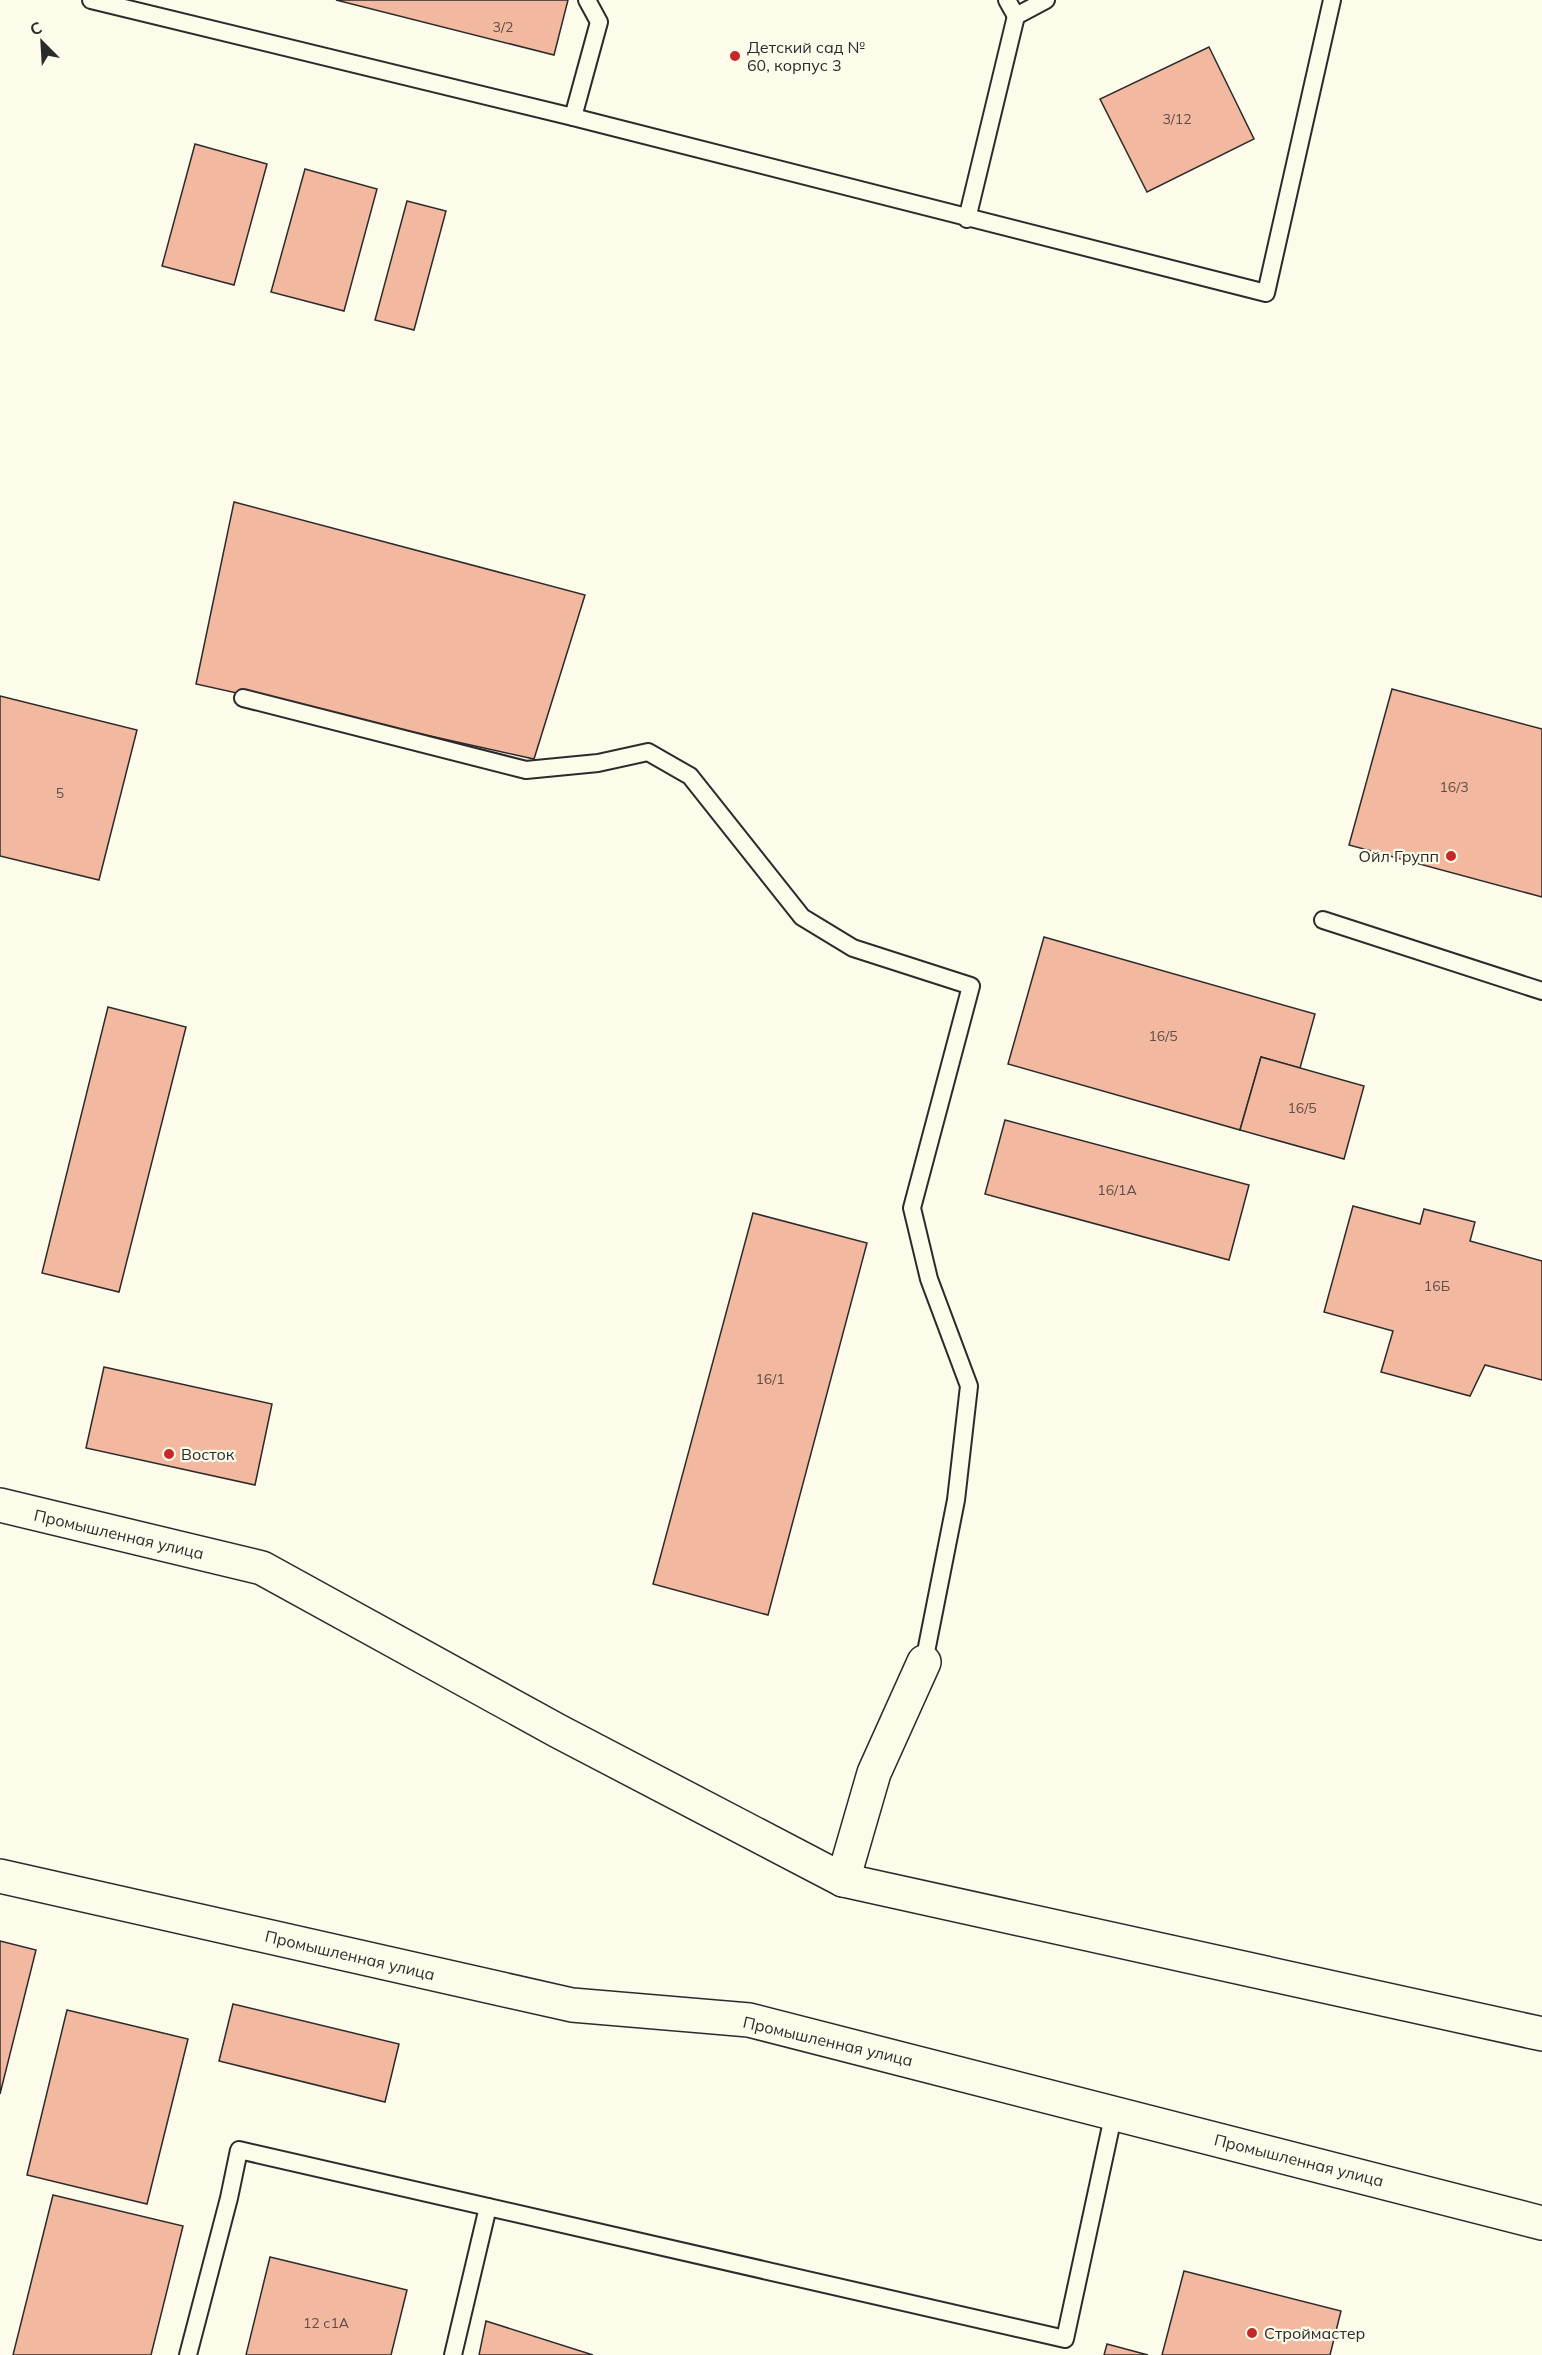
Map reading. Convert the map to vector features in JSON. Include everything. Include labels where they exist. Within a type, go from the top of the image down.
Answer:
[{"type":"street","name":"Промышленная улица","points":[[0,1505],[262,1568],[558,1731],[843,1880],[1542,2034]]},
{"type":"street","points":[[843,1880],[874,1773],[924,1662]]},
{"type":"street","name":"Промышленная улица","points":[[0,1876],[572,2005],[749,2020],[1542,2223]]},
{"type":"lane","points":[[90,0],[573,117],[967,219],[1266,293],[1332,0]]},
{"type":"lane","points":[[573,117],[599,22],[587,0]]},
{"type":"lane","points":[[967,219],[1016,16],[1007,0]]},
{"type":"lane","points":[[1016,16],[1046,0]]},
{"type":"lane","points":[[243,698],[526,770],[598,763],[648,753],[690,776],[802,917],[853,948],[971,986],[912,1208],[929,1279],[969,1386],[956,1500],[924,1662]]},
{"type":"lane","points":[[1323,920],[1542,991]]},
{"type":"lane","points":[[188,2355],[229,2198],[239,2150],[488,2207],[1064,2347],[1114,2112]]},
{"type":"lane","points":[[453,2355],[488,2207]]},
{"type":"building","points":[[336,0],[568,0],[554,55]]},
{"type":"building","points":[[1209,47],[1254,139],[1147,192],[1100,99]]},
{"type":"building","points":[[195,144],[267,164],[234,285],[162,266]]},
{"type":"building","points":[[305,169],[377,189],[344,311],[271,292]]},
{"type":"building","points":[[407,201],[446,211],[414,330],[375,320]]},
{"type":"building","points":[[234,502],[585,595],[534,759],[196,684]]},
{"type":"building","points":[[1392,689],[1542,729],[1542,897],[1349,845]]},
{"type":"building","points":[[0,696],[137,730],[99,880],[0,856]]},
{"type":"building","points":[[1044,937],[1315,1014],[1300,1068],[1261,1057],[1240,1130],[1008,1064]]},
{"type":"building","points":[[108,1007],[186,1027],[119,1292],[42,1273]]},
{"type":"building","points":[[1261,1057],[1364,1086],[1344,1159],[1240,1130]]},
{"type":"building","points":[[1005,1120],[1249,1185],[1229,1260],[985,1194]]},
{"type":"building","points":[[1353,1206],[1420,1224],[1424,1209],[1475,1222],[1470,1241],[1542,1261],[1542,1380],[1485,1365],[1470,1396],[1381,1372],[1393,1331],[1324,1312]]},
{"type":"building","points":[[753,1213],[867,1243],[768,1615],[653,1584]]},
{"type":"building","points":[[104,1367],[272,1404],[255,1485],[86,1448]]},
{"type":"building","points":[[0,1941],[36,1950],[0,2094]]},
{"type":"building","points":[[233,2004],[399,2044],[385,2102],[219,2061]]},
{"type":"building","points":[[67,2010],[188,2039],[147,2204],[27,2175]]},
{"type":"building","points":[[53,2195],[183,2226],[151,2355],[13,2355]]},
{"type":"building","points":[[270,2257],[407,2290],[391,2355],[246,2355]]},
{"type":"building","name":"Строймастер","points":[[1184,2271],[1341,2311],[1330,2355],[1162,2355]]},
{"type":"building","points":[[486,2321],[593,2355],[479,2355]]},
{"type":"building","points":[[1107,2344],[1148,2355],[1104,2355]]},
{"type":"place","name":"Детский сад № 60, корпус 3","points":[[735,56]]},
{"type":"place","name":"Ойл Групп","points":[[1451,856]]},
{"type":"place","name":"Восток","points":[[169,1454]]},
{"type":"place","name":"Строймастер","points":[[1252,2333]]}]
